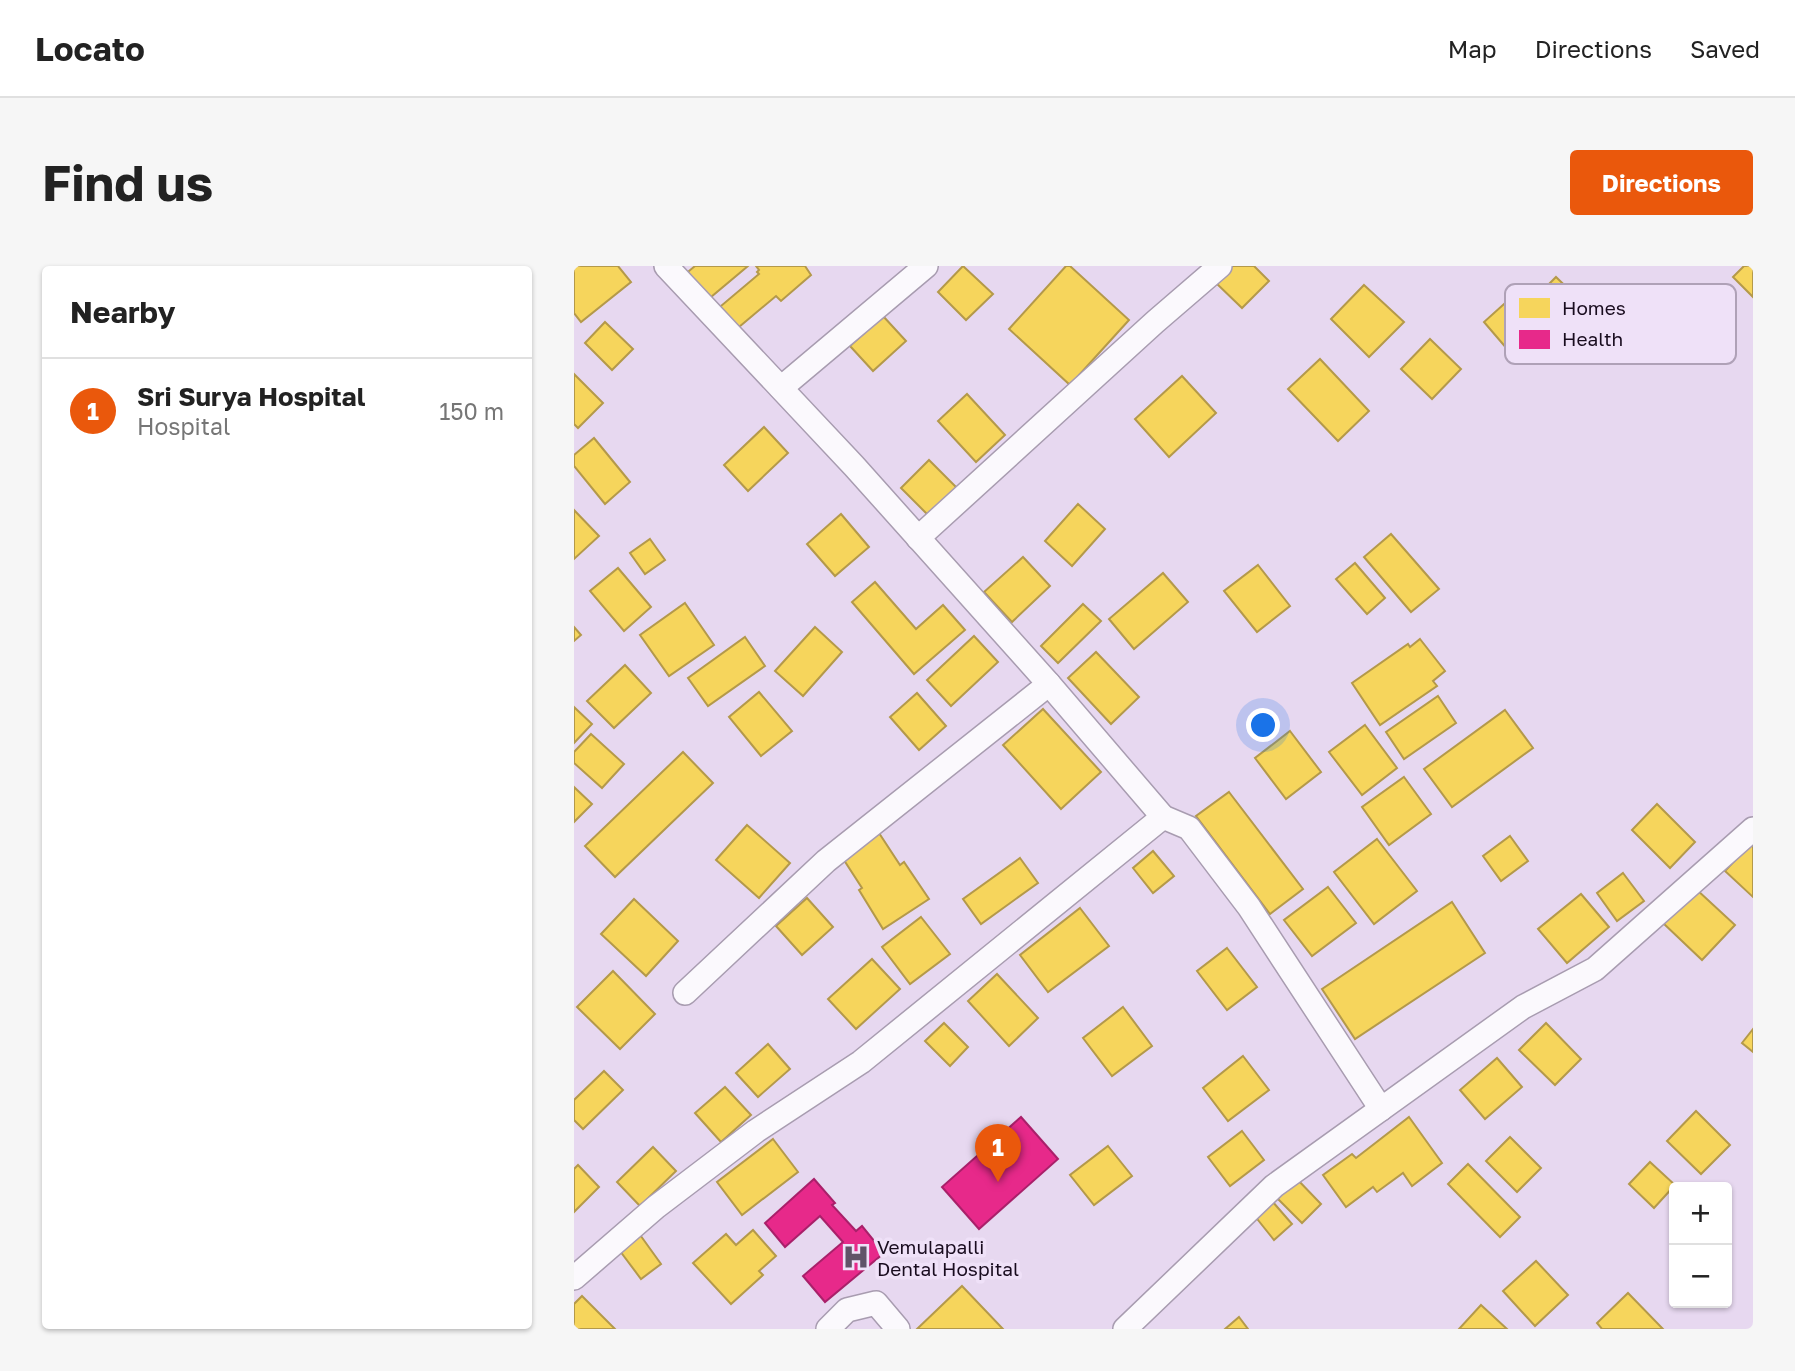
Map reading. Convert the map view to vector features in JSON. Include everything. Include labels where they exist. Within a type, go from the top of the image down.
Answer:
[{"type":"street","points":[[666,266],[918,538],[1163,817],[1189,828],[1242,897],[1381,1109]]},
{"type":"street","points":[[781,388],[926,266]]},
{"type":"street","points":[[918,538],[1220,266]]},
{"type":"street","points":[[685,993],[826,861],[1049,684]]},
{"type":"street","points":[[574,1278],[656,1207],[756,1131],[861,1062],[1163,817]]},
{"type":"street","points":[[1125,1329],[1274,1186],[1523,1007],[1595,968],[1753,829]]},
{"type":"street","points":[[828,1329],[847,1310],[876,1303],[898,1329]]},
{"type":"building: Homes","points":[[574,266],[618,266],[631,282],[581,322],[574,313]]},
{"type":"building: Homes","points":[[695,266],[748,266],[705,302],[683,276]]},
{"type":"building: Homes","points":[[756,266],[805,266],[811,275],[781,301],[776,296],[733,332],[715,311],[759,274]]},
{"type":"building: Homes","points":[[963,266],[993,294],[966,320],[938,292]]},
{"type":"building: Homes","points":[[1066,266],[1070,266],[1129,320],[1070,385],[1009,329]]},
{"type":"building: Homes","points":[[1230,266],[1254,266],[1269,281],[1242,308],[1215,282]]},
{"type":"building: Homes","points":[[1744,266],[1753,266],[1753,297],[1733,277]]},
{"type":"building: Homes","points":[[1556,277],[1563,284],[1549,284]]},
{"type":"building: Homes","points":[[1364,285],[1404,322],[1369,357],[1331,319]]},
{"type":"building: Homes","points":[[1505,303],[1505,346],[1484,322]]},
{"type":"building: Homes","points":[[883,316],[906,341],[873,371],[850,346]]},
{"type":"building: Homes","points":[[605,322],[633,349],[612,370],[585,343]]},
{"type":"building: Homes","points":[[1430,339],[1461,369],[1432,399],[1401,369]]},
{"type":"building: Homes","points":[[1320,359],[1369,411],[1338,441],[1288,389]]},
{"type":"building: Homes","points":[[574,374],[603,403],[578,428],[574,424]]},
{"type":"building: Homes","points":[[1182,376],[1216,413],[1169,457],[1135,419]]},
{"type":"building: Homes","points":[[967,394],[1005,435],[976,462],[938,421]]},
{"type":"building: Homes","points":[[764,427],[788,453],[748,491],[724,465]]},
{"type":"building: Homes","points":[[594,438],[630,482],[605,504],[574,466],[574,455]]},
{"type":"building: Homes","points":[[929,460],[957,488],[929,516],[901,488]]},
{"type":"building: Homes","points":[[1078,504],[1105,529],[1072,566],[1045,541]]},
{"type":"building: Homes","points":[[574,510],[599,536],[574,559]]},
{"type":"building: Homes","points":[[841,514],[869,547],[835,576],[807,544]]},
{"type":"building: Homes","points":[[1391,534],[1439,589],[1411,612],[1364,557]]},
{"type":"building: Homes","points":[[650,539],[665,560],[645,574],[630,553]]},
{"type":"building: Homes","points":[[1023,557],[1050,586],[1012,622],[984,592]]},
{"type":"building: Homes","points":[[1355,563],[1385,598],[1367,614],[1336,579]]},
{"type":"building: Homes","points":[[1258,565],[1290,606],[1257,632],[1224,591]]},
{"type":"building: Homes","points":[[618,568],[651,607],[624,631],[590,591]]},
{"type":"building: Homes","points":[[1163,573],[1188,602],[1134,649],[1109,619]]},
{"type":"building: Homes","points":[[875,582],[916,629],[943,605],[965,630],[914,674],[852,602]]},
{"type":"building: Homes","points":[[685,603],[714,645],[669,676],[640,635]]},
{"type":"building: Homes","points":[[1083,604],[1101,621],[1058,663],[1041,646]]},
{"type":"building: Homes","points":[[574,627],[581,635],[574,641]]},
{"type":"building: Homes","points":[[815,627],[842,652],[803,696],[775,671]]},
{"type":"building: Homes","points":[[974,636],[998,662],[951,706],[927,680]]},
{"type":"building: Homes","points":[[745,637],[765,666],[708,706],[688,678]]},
{"type":"building: Homes","points":[[1420,639],[1445,671],[1433,681],[1437,686],[1380,725],[1352,683],[1408,644],[1410,647]]},
{"type":"building: Homes","points":[[1096,652],[1139,697],[1111,724],[1068,678]]},
{"type":"building: Homes","points":[[625,665],[651,693],[614,728],[587,701]]},
{"type":"building: Homes","points":[[759,692],[792,731],[761,756],[729,717]]},
{"type":"building: Homes","points":[[917,693],[946,726],[919,750],[890,717]]},
{"type":"building: Homes","points":[[1438,696],[1456,723],[1404,759],[1386,732]]},
{"type":"building: Homes","points":[[574,707],[592,724],[574,743]]},
{"type":"building: Homes","points":[[1043,709],[1101,772],[1061,809],[1003,745]]},
{"type":"building: Homes","points":[[1505,710],[1533,748],[1452,807],[1424,769]]},
{"type":"building: Homes","points":[[1365,725],[1397,768],[1362,795],[1329,752]]},
{"type":"building: Homes","points":[[1290,731],[1321,772],[1286,799],[1255,758]]},
{"type":"building: Homes","points":[[591,734],[624,764],[602,788],[574,763],[574,752]]},
{"type":"building: Homes","points":[[683,752],[713,783],[615,877],[585,846]]},
{"type":"building: Homes","points":[[1404,777],[1431,814],[1389,845],[1362,807]]},
{"type":"building: Homes","points":[[574,787],[592,804],[574,822]]},
{"type":"building: Homes","points":[[1229,792],[1303,889],[1270,914],[1196,816]]},
{"type":"building: Homes","points":[[1657,804],[1695,842],[1670,868],[1632,830]]},
{"type":"building: Homes","points":[[747,825],[790,863],[759,898],[716,860]]},
{"type":"building: Homes","points":[[879,833],[900,865],[904,862],[929,899],[883,929],[842,857]]},
{"type":"building: Homes","points":[[1510,836],[1528,861],[1501,881],[1483,856]]},
{"type":"building: Homes","points":[[1377,839],[1417,891],[1374,924],[1334,872]]},
{"type":"building: Homes","points":[[1753,841],[1753,897],[1725,871]]},
{"type":"building: Homes","points":[[1153,851],[1174,876],[1153,893],[1133,868]]},
{"type":"building: Homes","points":[[1020,858],[1038,883],[981,924],[963,899]]},
{"type":"building: Homes","points":[[1623,873],[1644,901],[1617,921],[1597,893]]},
{"type":"building: Homes","points":[[1328,887],[1356,923],[1312,956],[1284,920]]},
{"type":"building: Homes","points":[[1696,889],[1735,925],[1702,960],[1663,923]]},
{"type":"building: Homes","points":[[1581,894],[1609,927],[1567,963],[1538,929]]},
{"type":"building: Homes","points":[[807,898],[833,927],[802,955],[776,926]]},
{"type":"building: Homes","points":[[634,899],[678,941],[646,976],[601,934]]},
{"type":"building: Homes","points":[[1452,902],[1485,953],[1355,1039],[1322,989]]},
{"type":"building: Homes","points":[[1080,908],[1109,946],[1048,992],[1020,955]]},
{"type":"building: Homes","points":[[921,917],[950,954],[910,984],[882,947]]},
{"type":"building: Homes","points":[[1227,948],[1257,987],[1227,1010],[1197,971]]},
{"type":"building: Homes","points":[[872,959],[900,989],[856,1029],[828,999]]},
{"type":"building: Homes","points":[[613,971],[655,1014],[620,1049],[577,1007]]},
{"type":"building: Homes","points":[[997,974],[1038,1018],[1009,1046],[968,1001]]},
{"type":"building: Homes","points":[[1123,1007],[1152,1046],[1112,1076],[1083,1038]]},
{"type":"building: Homes","points":[[944,1023],[968,1047],[950,1066],[925,1041]]},
{"type":"building: Homes","points":[[1546,1023],[1581,1059],[1555,1085],[1519,1050]]},
{"type":"building: Homes","points":[[1753,1029],[1753,1052],[1742,1043]]},
{"type":"building: Homes","points":[[768,1044],[790,1069],[758,1097],[736,1073]]},
{"type":"building: Homes","points":[[1243,1056],[1269,1090],[1228,1121],[1203,1088]]},
{"type":"building: Homes","points":[[1497,1058],[1522,1087],[1485,1119],[1460,1090]]},
{"type":"building: Homes","points":[[604,1071],[623,1090],[583,1129],[574,1120],[574,1100]]},
{"type":"building: Homes","points":[[725,1087],[751,1115],[721,1142],[695,1113]]},
{"type":"building: Homes","points":[[1696,1111],[1730,1145],[1701,1174],[1667,1141]]},
{"type":"building: Homes","points":[[1409,1117],[1442,1163],[1412,1186],[1403,1173],[1377,1192],[1373,1187],[1346,1207],[1323,1175],[1352,1154],[1356,1158]]},
{"type":"building: Homes","points":[[1242,1131],[1264,1160],[1230,1186],[1208,1157]]},
{"type":"building: Homes","points":[[1510,1137],[1541,1168],[1517,1192],[1486,1161]]},
{"type":"building: Homes","points":[[773,1139],[798,1172],[742,1215],[717,1182]]},
{"type":"building: Homes","points":[[1108,1146],[1132,1176],[1094,1205],[1070,1175]]},
{"type":"building: Homes","points":[[653,1147],[676,1171],[640,1206],[617,1182]]},
{"type":"building: Homes","points":[[1650,1162],[1672,1182],[1669,1182],[1669,1192],[1654,1208],[1629,1184]]},
{"type":"building: Homes","points":[[1468,1164],[1520,1217],[1500,1237],[1448,1184]]},
{"type":"building: Homes","points":[[578,1165],[599,1187],[574,1212],[574,1169]]},
{"type":"building: Homes","points":[[1295,1177],[1321,1204],[1302,1223],[1275,1196]]},
{"type":"building: Homes","points":[[1272,1201],[1292,1224],[1274,1240],[1254,1215]]},
{"type":"building: Homes","points":[[753,1230],[776,1256],[759,1271],[763,1275],[731,1304],[693,1263],[726,1234],[736,1245]]},
{"type":"building: Homes","points":[[638,1232],[661,1264],[641,1279],[617,1247]]},
{"type":"building: Homes","points":[[1536,1261],[1568,1295],[1535,1326],[1503,1291]]},
{"type":"building: Homes","points":[[962,1286],[1003,1329],[917,1329]]},
{"type":"building: Homes","points":[[1628,1293],[1663,1329],[1602,1329],[1597,1323]]},
{"type":"building: Homes","points":[[582,1296],[615,1329],[574,1329],[574,1304]]},
{"type":"building: Homes","points":[[1481,1305],[1507,1329],[1459,1329]]},
{"type":"building: Homes","points":[[1239,1317],[1248,1329],[1225,1329]]},
{"type":"building: Health","points":[[1021,1117],[1058,1159],[979,1229],[942,1187]]},
{"type":"building: Health","points":[[814,1179],[835,1203],[832,1205],[856,1231],[862,1226],[884,1253],[825,1302],[803,1276],[843,1242],[820,1216],[785,1247],[765,1223]]},
{"type":"place","name":"Sri Surya Hospital","points":[[998,1182]]},
{"type":"place","name":"Vemulapalli Dental Hospital","points":[[856,1257]]}]
